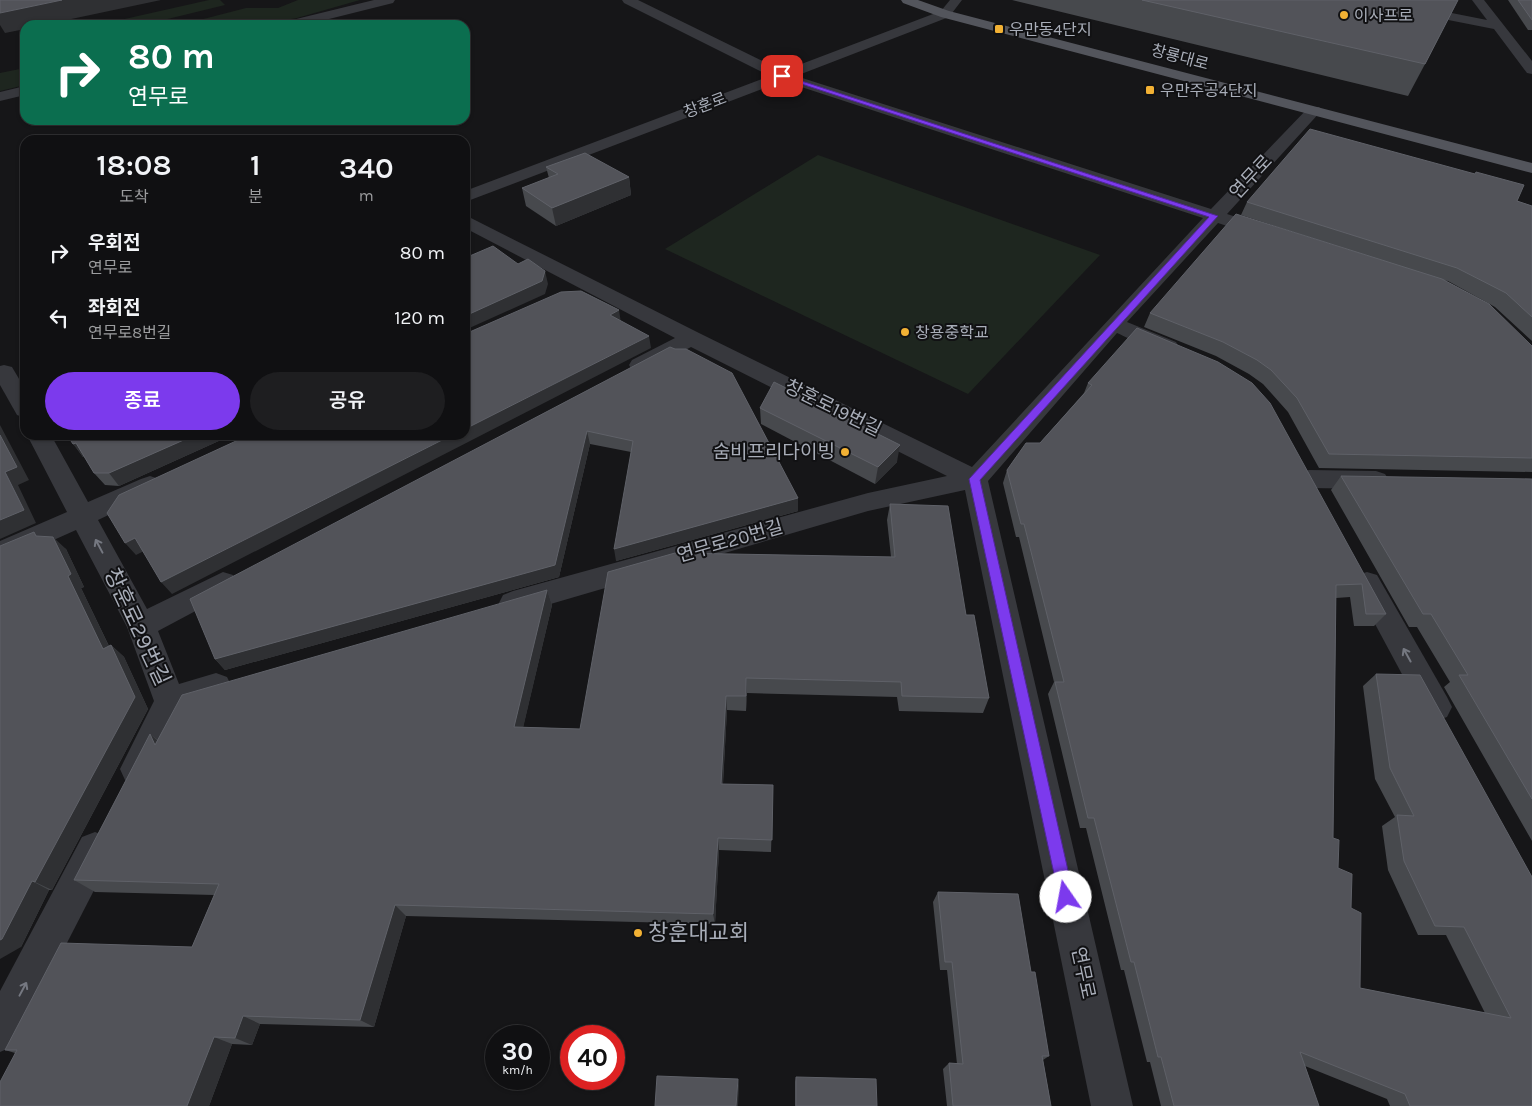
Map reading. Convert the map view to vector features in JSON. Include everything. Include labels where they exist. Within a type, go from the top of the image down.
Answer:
[{"type":"main road","name":"창룡대로","points":[[907,0],[945,14],[1532,168]]},
{"type":"street","points":[[309,20],[389,0]]},
{"type":"street","points":[[628,0],[782,76],[1280,237]]},
{"type":"street","points":[[945,14],[956,0]]},
{"type":"street","points":[[1367,0],[1498,26]]},
{"type":"street","points":[[1478,0],[1531,67]]},
{"type":"street","name":"창훈로","points":[[470,195],[945,14]]},
{"type":"street","points":[[1509,40],[1532,44]]},
{"type":"street","points":[[0,96],[20,91]]},
{"type":"street","name":"연무로","points":[[1112,1106],[975,479],[1114,324],[1314,110]]},
{"type":"street","name":"창훈로19번길","points":[[470,224],[692,338],[975,479]]},
{"type":"street","points":[[561,296],[587,284]]},
{"type":"street","points":[[1114,324],[1194,358]]},
{"type":"street","points":[[622,374],[692,338]]},
{"type":"street","points":[[20,366],[2,372],[20,402]]},
{"type":"street","name":"창훈로29번길","points":[[0,1032],[116,809],[170,700],[141,626],[42,440]]},
{"type":"street","points":[[1296,454],[1324,506]]},
{"type":"street","points":[[0,553],[170,475]]},
{"type":"street","name":"연무로20번길","points":[[486,611],[868,502],[975,479]]},
{"type":"street","points":[[1309,480],[1396,480]]},
{"type":"street","points":[[1353,558],[1450,733]]},
{"type":"street","points":[[141,626],[246,571]]},
{"type":"street","points":[[170,700],[237,682]]},
{"type":"shaded area","points":[[209,0],[220,0],[225,5],[164,20],[120,20]]},
{"type":"shaded area","points":[[298,0],[360,0],[286,20],[200,20],[246,8],[278,8]]},
{"type":"shaded area","points":[[20,69],[20,86],[0,91],[0,73]]},
{"type":"shaded area","points":[[818,155],[1100,255],[968,394],[665,249]]},
{"type":"building","points":[[0,0],[62,0],[0,13]]},
{"type":"building","points":[[1142,0],[1458,0],[1425,64]]},
{"type":"building","points":[[1518,0],[1532,0],[1532,20]]},
{"type":"building","points":[[1310,129],[1475,174],[1476,172],[1524,185],[1517,201],[1532,206],[1532,317],[1506,293],[1457,268],[1247,202]]},
{"type":"building","points":[[585,153],[629,177],[552,208],[522,188],[558,174],[546,167]]},
{"type":"building","points":[[1236,214],[1442,279],[1489,304],[1532,346],[1532,458],[1329,454],[1297,398],[1271,370],[1257,360],[1223,342],[1150,313]]},
{"type":"building","points":[[493,246],[518,264],[528,259],[545,271],[542,281],[470,314],[470,256]]},
{"type":"building","points":[[581,291],[619,310],[610,315],[649,336],[470,426],[470,332],[561,292]]},
{"type":"building","points":[[1137,328],[1218,362],[1252,383],[1270,403],[1386,614],[1366,614],[1362,584],[1336,585],[1333,838],[1339,840],[1338,868],[1352,874],[1351,908],[1361,913],[1360,988],[1511,1018],[1464,927],[1435,926],[1404,861],[1397,815],[1414,816],[1390,768],[1376,674],[1420,675],[1532,877],[1532,1106],[1410,1106],[1405,1094],[1300,1052],[1319,1106],[1174,1106],[1161,1057],[1158,1057],[1134,962],[1131,962],[1094,818],[1088,818],[1055,682],[1064,682],[1024,524],[1021,524],[1007,470],[1026,443],[1040,443],[1092,385],[1088,383]]},
{"type":"building","points":[[670,347],[686,349],[732,373],[798,498],[614,549],[633,441],[587,431],[555,565],[215,659],[190,599]]},
{"type":"building","points":[[774,382],[900,445],[878,467],[760,408]]},
{"type":"building","points":[[0,435],[17,467],[5,472],[24,510],[0,520]]},
{"type":"building","points":[[70,440],[184,440],[109,473],[94,473],[76,443],[73,444]]},
{"type":"building","points":[[238,440],[442,440],[161,582],[135,538],[125,543],[107,513],[119,495]]},
{"type":"building","points":[[1341,476],[1532,479],[1532,799],[1459,675],[1468,675],[1431,614],[1423,614]]},
{"type":"building","points":[[890,504],[948,506],[966,615],[974,615],[989,698],[902,696],[901,682],[746,678],[746,696],[726,696],[721,784],[773,785],[772,840],[718,838],[713,914],[395,905],[360,1020],[243,1016],[235,1038],[214,1037],[187,1106],[0,1106],[0,1082],[17,1050],[5,1050],[61,943],[192,947],[219,884],[74,880],[150,734],[155,745],[182,695],[547,590],[514,727],[580,729],[608,572],[675,553],[895,557]]},
{"type":"building","points":[[34,532],[36,536],[53,537],[71,574],[68,576],[103,649],[111,645],[135,697],[35,882],[32,881],[0,940],[0,546]]},
{"type":"building","points":[[938,892],[1018,894],[1031,972],[1035,972],[1049,1056],[1042,1056],[1051,1106],[953,1106],[949,1063],[963,1064],[952,962],[945,962]]},
{"type":"building","points":[[657,1076],[738,1079],[736,1106],[655,1106]]},
{"type":"building","points":[[796,1077],[876,1079],[877,1106],[796,1106]]},
{"type":"place","name":"이사프로","points":[[1344,15]]},
{"type":"place","name":"우만동4단지","points":[[999,29]]},
{"type":"place","name":"우만주공4단지","points":[[1150,90]]},
{"type":"place","name":"창용중학교","points":[[905,332]]},
{"type":"place","name":"숨비프리다이빙","points":[[845,452]]},
{"type":"place","name":"창훈대교회","points":[[638,933]]},
{"type":"route","points":[[782,76],[1214,216],[975,479],[1066,897]]}]
